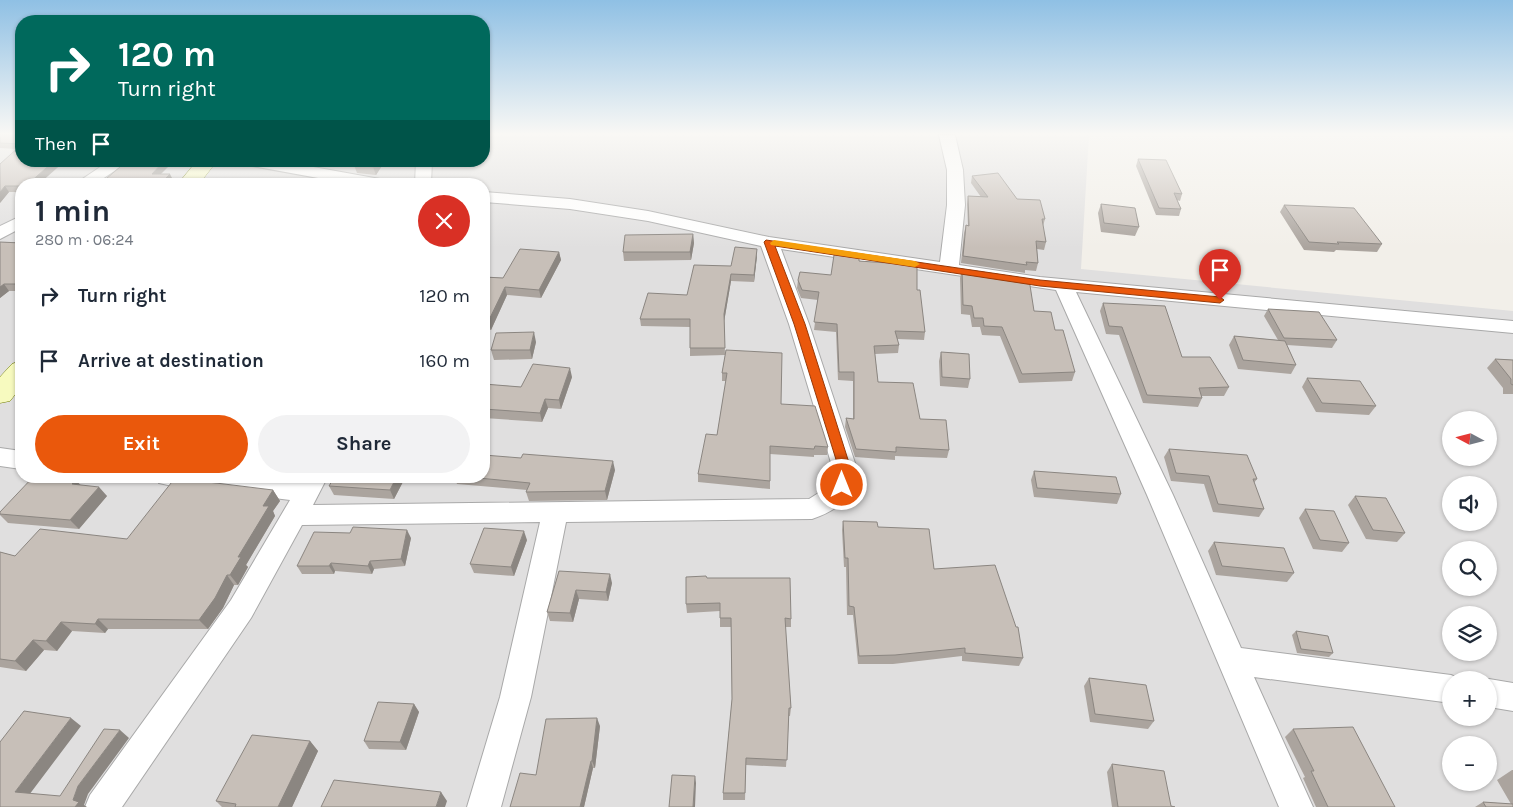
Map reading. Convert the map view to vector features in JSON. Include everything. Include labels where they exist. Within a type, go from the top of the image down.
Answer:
[{"type":"street","points":[[317,173],[347,178]]},
{"type":"street","points":[[949,269],[956,205],[955,173]]},
{"type":"street","points":[[490,197],[570,204],[648,216],[769,242],[1063,285],[1513,327]]},
{"type":"street","points":[[0,234],[15,225]]},
{"type":"street","points":[[222,483],[306,494],[555,511],[812,508],[832,500],[842,485],[844,466],[799,324],[769,242]]},
{"type":"street","points":[[1063,285],[1160,495],[1296,807]]},
{"type":"street","points":[[0,394],[15,377]]},
{"type":"street","points":[[0,457],[15,459]]},
{"type":"street","points":[[102,807],[240,609],[306,494]]},
{"type":"street","points":[[484,807],[493,782],[531,632],[555,511]]},
{"type":"street","points":[[1232,660],[1442,687]]},
{"type":"street","points":[[1497,695],[1513,697]]},
{"type":"shaded area","points":[[0,173],[1087,173],[1081,269],[1513,311],[1513,807],[0,807]]},
{"type":"building","points":[[0,173],[41,173],[35,178],[15,178],[15,186],[5,186],[0,192]]},
{"type":"building","points":[[113,173],[170,174],[166,178],[107,178]]},
{"type":"building","points":[[998,173],[1017,199],[1040,200],[1045,219],[1042,219],[1046,242],[1036,241],[1038,263],[1026,262],[1027,265],[963,256],[966,225],[969,226],[968,196],[988,197],[972,176]]},
{"type":"building","points":[[1144,173],[1172,173],[1182,194],[1174,193],[1181,209],[1159,208]]},
{"type":"building","points":[[1101,204],[1135,208],[1139,227],[1104,223]]},
{"type":"building","points":[[1284,205],[1354,208],[1382,244],[1309,242]]},
{"type":"building","points":[[693,234],[690,252],[623,252],[625,235]]},
{"type":"building","points":[[0,242],[15,243],[15,284],[4,284],[0,287]]},
{"type":"building","points":[[735,247],[757,249],[754,275],[731,274],[724,314],[725,348],[690,348],[690,319],[640,319],[648,293],[687,295],[694,265],[731,266]]},
{"type":"building","points":[[520,249],[559,252],[539,290],[505,287],[490,318],[490,277],[503,278]]},
{"type":"building","points":[[834,255],[859,258],[859,261],[917,265],[917,290],[920,290],[925,332],[895,331],[899,345],[874,346],[878,382],[913,383],[920,419],[946,420],[949,450],[896,447],[896,452],[856,449],[846,418],[854,419],[854,372],[839,372],[837,324],[814,322],[819,292],[802,290],[798,280],[800,272],[831,275]]},
{"type":"building","points":[[962,269],[1029,279],[1034,311],[1051,312],[1055,330],[1063,330],[1075,372],[1022,374],[1002,327],[984,326],[983,318],[974,318],[972,306],[963,305]]},
{"type":"building","points":[[1103,303],[1165,306],[1182,357],[1210,357],[1229,387],[1199,388],[1202,398],[1147,395],[1122,327],[1109,326]]},
{"type":"building","points":[[1268,309],[1319,312],[1337,340],[1284,338]]},
{"type":"building","points":[[534,332],[530,350],[491,350],[496,333]]},
{"type":"building","points":[[1234,336],[1285,341],[1296,365],[1243,360]]},
{"type":"building","points":[[726,350],[782,353],[781,404],[815,406],[828,447],[815,446],[814,449],[770,446],[770,481],[698,474],[706,434],[717,435],[727,373],[722,373]]},
{"type":"building","points":[[941,352],[969,354],[970,379],[942,377]]},
{"type":"building","points":[[1495,359],[1513,360],[1513,385],[1511,384],[1511,379]]},
{"type":"building","points":[[533,364],[570,368],[559,400],[545,399],[540,413],[490,409],[490,384],[521,387]]},
{"type":"building","points":[[1307,378],[1360,381],[1376,406],[1322,403]]},
{"type":"building","points":[[1169,449],[1247,455],[1257,479],[1253,479],[1264,509],[1218,504],[1209,476],[1176,473]]},
{"type":"building","points":[[523,454],[613,461],[605,491],[526,492],[530,483],[490,479],[490,455],[521,458]]},
{"type":"building","points":[[1034,471],[1116,477],[1121,494],[1037,488]]},
{"type":"building","points":[[27,483],[73,483],[99,487],[70,520],[0,514]]},
{"type":"building","points":[[171,483],[216,483],[273,490],[263,506],[269,506],[238,557],[241,557],[230,575],[227,575],[215,598],[199,620],[98,619],[95,624],[61,622],[46,641],[33,640],[15,661],[0,659],[0,552],[15,556],[40,529],[127,539]]},
{"type":"building","points":[[331,483],[394,483],[390,490],[329,486]]},
{"type":"building","points":[[1355,496],[1386,498],[1405,533],[1373,530]]},
{"type":"building","points":[[1305,509],[1334,511],[1349,543],[1320,540]]},
{"type":"building","points":[[843,521],[877,522],[878,527],[929,529],[934,569],[995,565],[1016,627],[1018,627],[1023,658],[965,653],[965,648],[895,655],[859,656],[854,607],[849,606],[848,558],[845,558]]},
{"type":"building","points":[[353,527],[407,530],[401,559],[370,561],[368,566],[331,563],[329,566],[297,566],[314,532],[350,533]]},
{"type":"building","points":[[484,528],[524,531],[511,567],[470,564]]},
{"type":"building","points":[[1214,542],[1284,548],[1294,573],[1222,566]]},
{"type":"building","points":[[559,571],[610,574],[606,592],[576,590],[570,613],[547,612]]},
{"type":"building","points":[[706,576],[707,578],[790,578],[791,619],[785,618],[791,708],[789,708],[787,760],[746,758],[745,793],[723,793],[732,699],[731,618],[720,618],[720,603],[686,604],[686,577]]},
{"type":"building","points":[[1296,631],[1328,636],[1333,653],[1301,649]]},
{"type":"building","points":[[1089,678],[1146,685],[1154,721],[1095,714]]},
{"type":"building","points":[[378,702],[414,704],[400,742],[364,741]]},
{"type":"building","points":[[24,711],[71,718],[15,792],[60,796],[104,729],[120,730],[78,786],[73,800],[79,802],[75,807],[0,807],[0,742]]},
{"type":"building","points":[[597,718],[592,761],[580,807],[510,807],[520,773],[536,775],[546,719]]},
{"type":"building","points":[[1353,727],[1395,807],[1328,807],[1311,771],[1314,771],[1293,729]]},
{"type":"building","points":[[252,735],[310,741],[278,807],[235,807],[236,804],[216,801]]},
{"type":"building","points":[[1112,764],[1164,771],[1171,806],[1175,807],[1118,807]]},
{"type":"building","points":[[672,775],[695,776],[693,807],[669,807]]},
{"type":"building","points":[[334,780],[441,792],[436,807],[321,807]]},
{"type":"building","points":[[1483,802],[1513,804],[1513,807],[1486,807]]},
{"type":"slow traffic","points":[[774,243],[915,264]]},
{"type":"route","points":[[842,485],[844,466],[799,324],[769,242],[1040,283],[1220,300]]}]
